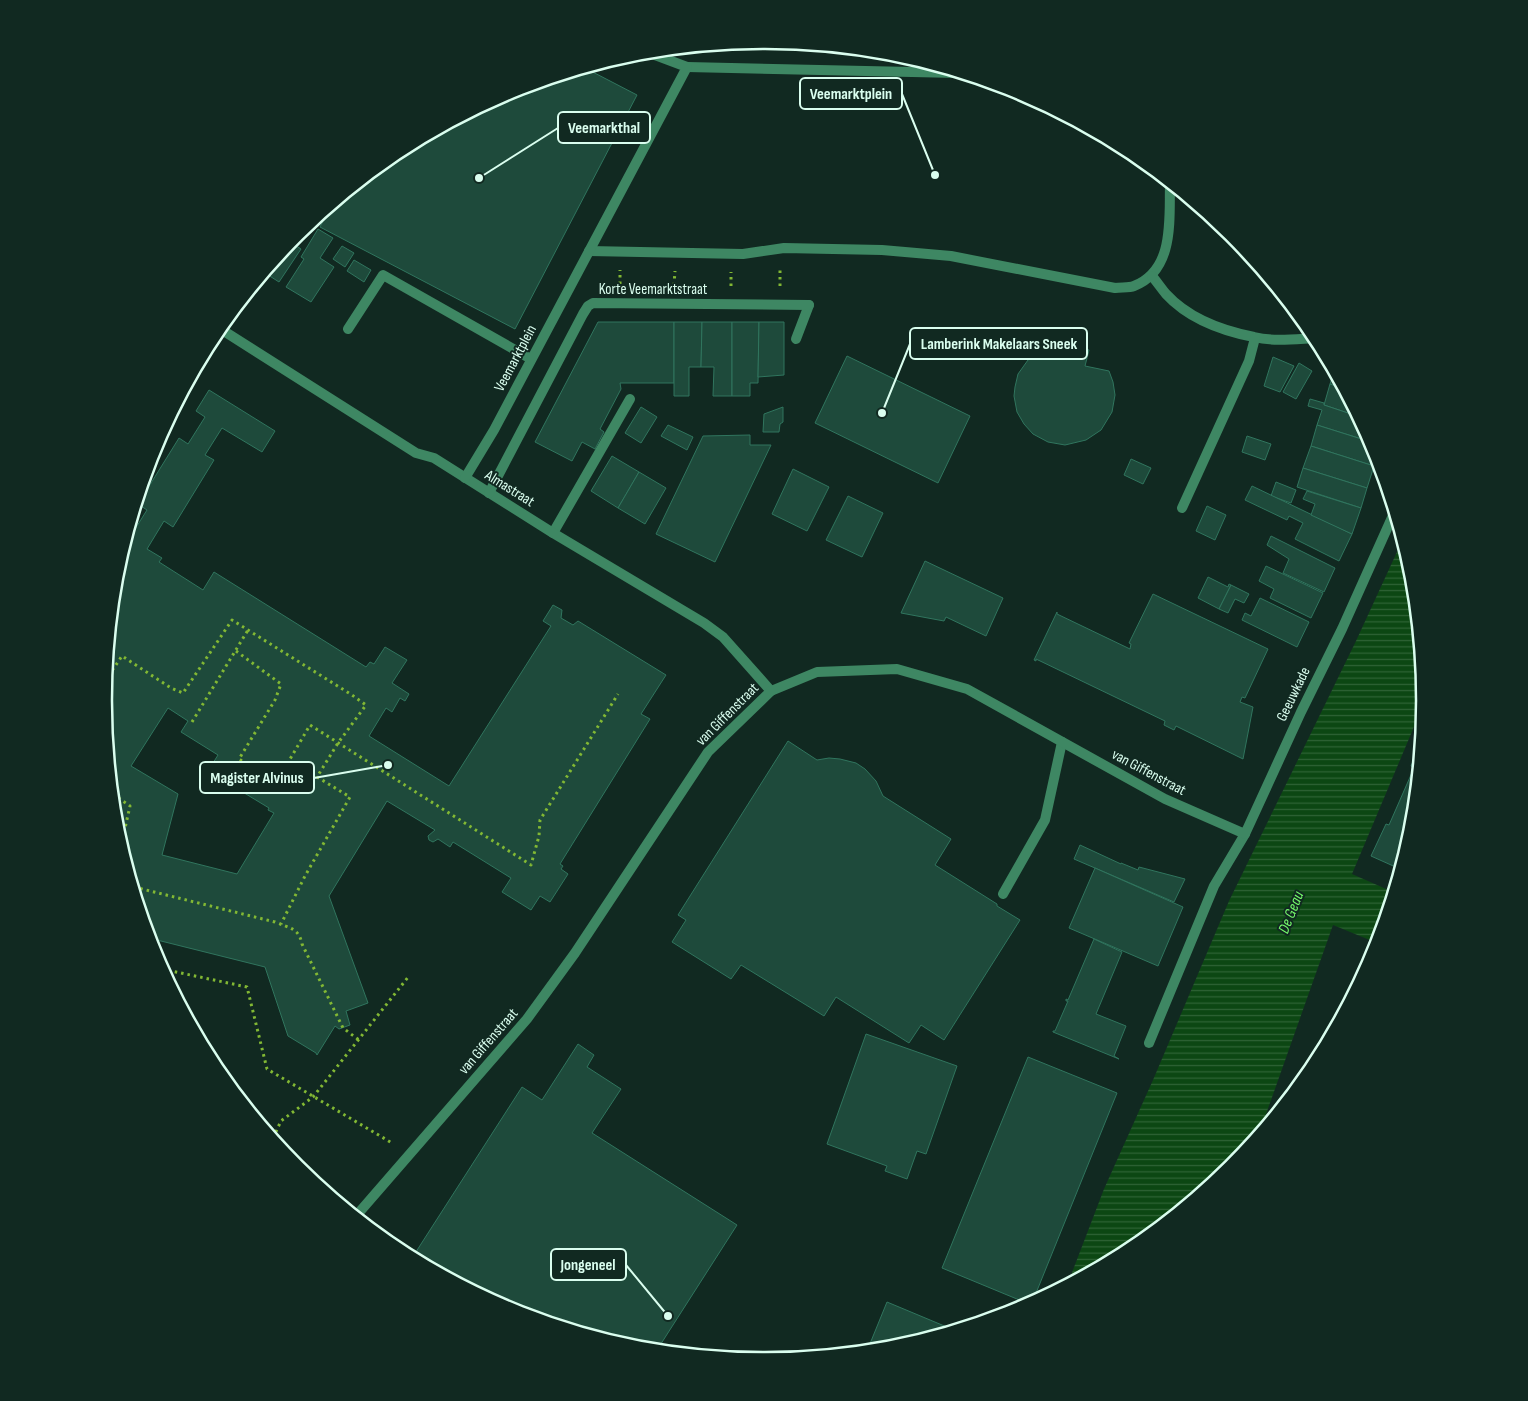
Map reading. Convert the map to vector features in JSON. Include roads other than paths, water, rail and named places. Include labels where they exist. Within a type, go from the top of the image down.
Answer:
[{"type":"street","points":[[660,57],[687,67],[935,72]]},
{"type":"street","name":"Veemarktplein","points":[[465,478],[494,430],[687,67]]},
{"type":"street","points":[[588,251],[743,254],[779,249],[882,250],[951,256],[1115,288],[1133,286],[1152,276],[1163,257],[1169,238],[1170,190]]},
{"type":"street","points":[[348,329],[383,274],[532,359]]},
{"type":"street","points":[[1152,276],[1166,294],[1199,319],[1255,338],[1283,340],[1306,339]]},
{"type":"street","name":"Korte Veemarktstraat","points":[[489,493],[583,314],[593,303],[809,305],[796,338]]},
{"type":"street","name":"Almastraat","points":[[226,332],[416,453],[434,458],[553,533],[704,622],[723,637],[771,691]]},
{"type":"street","points":[[1182,508],[1249,361],[1255,338]]},
{"type":"street","points":[[553,533],[630,400]]},
{"type":"street","name":"Geeuwkade","points":[[1149,1043],[1214,886],[1245,834],[1301,712],[1342,629],[1390,521]]},
{"type":"street","name":"van Giffenstraat","points":[[360,1212],[527,1019],[575,953],[708,752],[771,691],[817,672],[897,669],[967,689],[1165,799],[1245,834]]},
{"type":"street","points":[[1004,894],[1045,820],[1062,742]]},
{"type":"water","name":"De Geau","points":[[1398,550],[1410,615],[1416,700],[1415,725],[1352,874],[1387,890],[1370,940],[1333,925],[1265,1116],[1254,1130],[1194,1191],[1161,1218],[1090,1265],[1071,1275],[1104,1189],[1153,1080],[1229,901],[1356,641]]},
{"type":"place","name":"Veemarktplein","points":[[935,175]]},
{"type":"place","name":"Veemarkthal","points":[[479,178]]},
{"type":"place","name":"Lamberink Makelaars Sneek","points":[[882,413]]},
{"type":"place","name":"Magister Alvinus","points":[[388,765]]},
{"type":"place","name":"Jongeneel","points":[[668,1316]]}]
